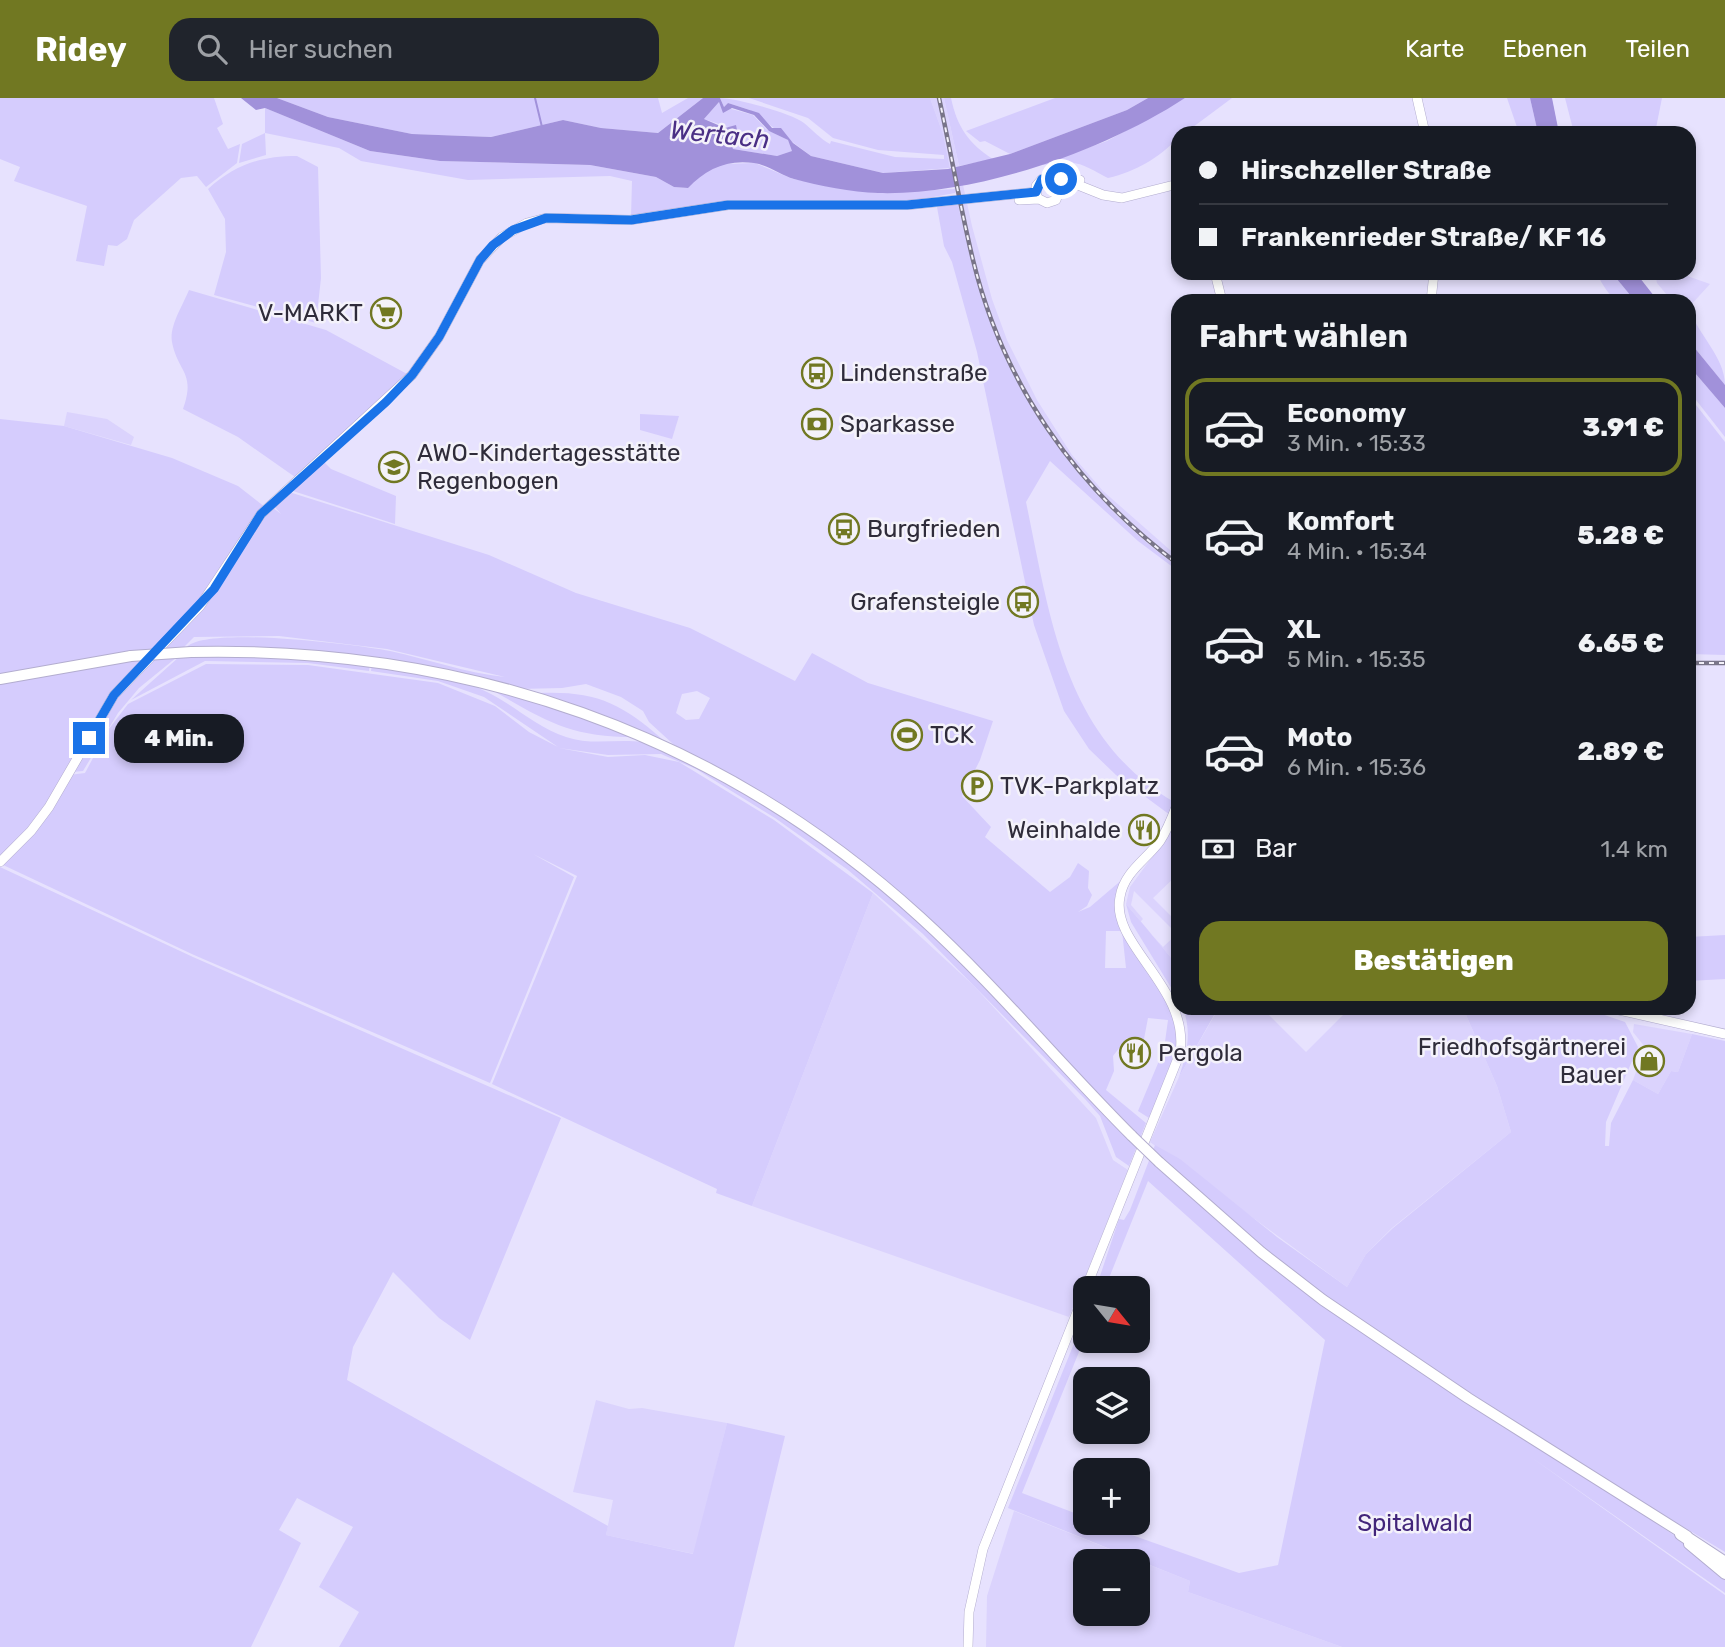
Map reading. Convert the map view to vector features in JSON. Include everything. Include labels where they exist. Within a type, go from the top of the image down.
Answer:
[{"type":"highway","points":[[1681,1534],[1725,1563]]},
{"type":"main road","points":[[0,679],[131,656],[191,652],[311,655],[437,671],[574,709],[678,751],[786,813],[888,889],[947,943],[1159,1162],[1261,1252],[1323,1300],[1681,1534],[1698,1539],[1725,1556]]},
{"type":"main road","points":[[1681,1534],[1692,1548],[1725,1574]]},
{"type":"street","points":[[1417,98],[1423,126]]},
{"type":"street","points":[[0,862],[31,831],[49,807],[114,695],[201,606],[253,524],[286,489],[378,410],[412,375],[439,337],[465,283],[485,253],[502,237],[527,223],[546,218],[631,220],[749,204],[907,205],[980,197],[1037,196],[1053,202],[1060,195],[1060,188],[1053,179]]},
{"type":"street","points":[[1037,196],[1040,181],[1053,179],[1073,181],[1099,194],[1130,198],[1171,186]]},
{"type":"street","points":[[1060,188],[1073,181]]},
{"type":"street","points":[[1171,817],[1159,842],[1128,875],[1122,886],[1119,908],[1127,932],[1171,1000]]},
{"type":"street","points":[[1092,1276],[1180,1053],[1182,1033],[1177,1015]]},
{"type":"street","points":[[1641,1015],[1725,1034]]},
{"type":"street","points":[[968,1647],[969,1612],[983,1549],[1073,1323]]},
{"type":"shaded area","points":[[930,98],[944,98],[972,226],[992,299],[1007,340],[1037,400],[1072,455],[1103,491],[1171,551],[1171,561],[1097,497],[1065,460],[1013,376],[983,305],[943,134]]},
{"type":"shaded area","points":[[1696,279],[1710,284],[1696,299],[1696,294],[1666,294],[1656,280]]},
{"type":"shaded area","points":[[67,412],[107,419],[134,437],[131,445],[64,426]]},
{"type":"shaded area","points":[[1171,831],[1171,881],[1153,898],[1171,916],[1171,928],[1134,891],[1131,905],[1143,919],[1141,921],[1126,904],[1130,887]]},
{"type":"shaded area","points":[[873,893],[973,985],[1096,1118],[1113,1160],[1128,1170],[1085,1276],[1073,1276],[1073,1307],[1069,1317],[752,1206]]},
{"type":"shaded area","points":[[1152,935],[1163,947],[1171,940],[1171,958]]},
{"type":"shaded area","points":[[1215,1015],[1269,1015],[1306,1052],[1343,1015],[1466,1015],[1497,1086],[1511,1132],[1392,1228],[1366,1254],[1347,1287],[1150,1142],[1179,1077]]},
{"type":"shaded area","points":[[1634,1024],[1692,1034],[1678,1072],[1671,1071],[1658,1094],[1633,1080],[1645,1047],[1633,1032]]},
{"type":"shaded area","points":[[596,1400],[629,1409],[642,1408],[727,1423],[694,1554],[606,1535],[613,1500],[573,1492]]},
{"type":"shaded area","points":[[1014,1511],[1110,1549],[1073,1549],[1073,1626],[1150,1626],[1150,1565],[1190,1581],[1188,1592],[1342,1647],[986,1647],[987,1596]]},
{"type":"green space","points":[[0,98],[214,98],[223,124],[217,128],[228,149],[240,144],[237,163],[206,187],[197,176],[181,178],[134,220],[127,239],[117,246],[108,245],[104,266],[76,261],[87,206],[14,181],[20,167],[0,159]]},
{"type":"green space","points":[[277,98],[658,98],[662,113],[688,98],[703,98],[658,133],[601,128],[563,120],[491,137],[412,134],[328,117]]},
{"type":"green space","points":[[720,98],[750,103],[788,115],[804,123],[830,144],[831,141],[895,157],[944,159],[944,155],[878,150],[833,138],[808,118],[749,98],[930,98],[943,134],[950,168],[883,173],[811,156],[750,110],[728,103],[724,107]]},
{"type":"green space","points":[[944,98],[951,98],[965,134],[993,159],[959,166]]},
{"type":"green space","points":[[1055,98],[1148,98],[1127,110],[1010,154],[985,141],[980,142],[966,131]]},
{"type":"green space","points":[[1185,98],[1232,98],[1194,126],[1171,126],[1171,144],[1154,158],[1128,172],[1108,178],[1075,163],[1040,165],[1107,141]]},
{"type":"green space","points":[[1507,98],[1530,98],[1536,126],[1517,126]]},
{"type":"green space","points":[[1565,98],[1662,98],[1656,126],[1572,126]]},
{"type":"green space","points":[[719,102],[721,106],[753,115],[766,129],[788,140],[793,151],[777,156],[733,149],[731,143],[737,130],[704,119]]},
{"type":"green space","points":[[265,108],[370,151],[440,161],[590,165],[656,177],[674,187],[687,188],[704,171],[724,164],[755,163],[793,179],[877,193],[955,189],[955,193],[906,202],[793,201],[631,217],[632,181],[610,176],[468,180],[361,161],[339,148],[265,133]]},
{"type":"green space","points":[[265,133],[266,155],[239,163],[242,144]]},
{"type":"green space","points":[[297,156],[318,167],[321,278],[316,323],[214,295],[226,252],[225,219],[208,189],[238,168],[260,160]]},
{"type":"green space","points":[[958,204],[971,259],[1008,361],[1032,407],[1061,451],[1094,492],[1133,531],[1171,561],[1171,566],[1138,541],[1050,461],[1026,502],[1054,630],[1085,709],[1108,744],[1137,775],[1171,800],[1170,815],[1116,775],[1089,749],[1064,711],[1034,625],[977,352],[952,262],[944,246],[937,207]]},
{"type":"green space","points":[[1600,280],[1618,280],[1629,294],[1610,294]]},
{"type":"green space","points":[[189,290],[326,330],[409,375],[295,477],[238,437],[183,409],[187,397],[187,380],[175,352],[172,336],[174,322]]},
{"type":"green space","points":[[1696,323],[1721,365],[1725,385],[1696,350]]},
{"type":"green space","points":[[1696,374],[1725,408],[1725,437],[1696,400]]},
{"type":"green space","points":[[1696,405],[1725,442],[1725,655],[1696,654]]},
{"type":"green space","points":[[640,414],[679,416],[672,439],[640,430]]},
{"type":"green space","points":[[0,419],[64,426],[172,458],[238,486],[265,507],[212,588],[156,649],[0,676]]},
{"type":"green space","points":[[323,461],[331,469],[396,496],[395,524],[290,490]]},
{"type":"green space","points":[[289,492],[489,555],[576,593],[690,628],[795,681],[812,653],[868,683],[993,721],[980,760],[962,796],[991,827],[985,837],[1050,892],[1070,877],[1078,863],[1089,871],[1088,888],[1092,895],[1087,906],[1078,912],[1090,907],[1124,878],[1117,902],[1120,922],[1133,947],[1171,1004],[1171,1015],[1175,1015],[1177,1051],[1149,1118],[1138,1111],[1164,1049],[1168,1020],[1148,1018],[1144,1039],[1127,1038],[1113,1056],[1114,1071],[1106,1090],[1146,1123],[1129,1166],[1116,1157],[1100,1116],[1085,1099],[923,934],[848,870],[775,818],[696,769],[661,754],[608,755],[559,748],[608,757],[645,755],[679,762],[774,820],[873,893],[752,1206],[716,1193],[717,1189],[492,1084],[577,876],[533,854],[574,877],[490,1083],[194,955],[1,864],[33,832],[69,775],[85,773],[108,730],[128,704],[206,664],[308,665],[438,683],[495,706],[529,732],[558,747],[484,697],[438,681],[371,671],[372,663],[445,676],[487,692],[545,728],[566,737],[590,741],[648,743],[660,747],[754,797],[797,825],[880,888],[958,958],[1078,1088],[1130,1139],[1134,1130],[954,945],[890,887],[789,812],[673,744],[649,722],[643,711],[621,697],[586,684],[562,688],[519,689],[386,658],[271,649],[186,648],[198,641],[220,638],[316,641],[390,651],[505,677],[387,649],[279,636],[194,637],[183,648],[161,649],[216,591],[263,516],[272,507],[281,514],[273,505]],"holes":[[[697,691],[710,698],[699,719],[686,720],[676,713],[682,694]],[[1106,931],[1122,931],[1126,968],[1105,968]]]},
{"type":"green space","points":[[231,654],[370,663],[369,671],[308,663],[205,661],[131,700],[179,657]]},
{"type":"green space","points":[[177,657],[139,688],[118,713],[83,771],[72,772],[116,696],[152,659]]},
{"type":"green space","points":[[146,659],[113,695],[47,806],[0,859],[0,683]]},
{"type":"green space","points":[[485,686],[640,737],[594,734],[558,725]]},
{"type":"green space","points":[[540,693],[577,694],[607,702],[634,717],[663,740]]},
{"type":"green space","points":[[0,867],[193,957],[561,1118],[470,1340],[439,1318],[393,1272],[353,1347],[347,1380],[608,1526],[606,1535],[693,1554],[727,1423],[785,1436],[734,1647],[339,1647],[359,1612],[319,1587],[353,1527],[297,1498],[279,1530],[301,1543],[251,1647],[0,1647]]},
{"type":"green space","points":[[1126,904],[1171,958],[1171,988],[1131,922]]},
{"type":"green space","points":[[1725,935],[1725,979],[1696,981],[1696,937]]},
{"type":"green space","points":[[1185,1015],[1214,1015],[1179,1077],[1187,1043]]},
{"type":"green space","name":"Spitalwald","points":[[1466,1015],[1604,1015],[1625,1022],[1638,1047],[1606,1122],[1605,1146],[1609,1146],[1611,1123],[1633,1080],[1658,1094],[1671,1071],[1678,1072],[1692,1034],[1725,1041],[1725,1552],[1543,1442],[1259,1254],[1678,1538],[1725,1576],[1725,1593],[1528,1455],[1725,1595],[1725,1647],[1342,1647],[1188,1592],[1190,1581],[1150,1565],[1150,1549],[1110,1549],[1075,1535],[1132,1535],[1239,1573],[1278,1565],[1325,1340],[1148,1181],[1110,1276],[1100,1276],[1119,1219],[1124,1220],[1130,1210],[1155,1145],[1180,1159],[1277,1237],[1347,1287],[1366,1254],[1393,1228],[1511,1132],[1497,1086]]},
{"type":"green space","points":[[1073,1346],[1073,1353],[1079,1353],[1022,1493],[1073,1512],[1073,1534],[1008,1508]]},
{"type":"water","name":"Wertach","points":[[241,98],[277,98],[328,117],[412,134],[491,137],[563,120],[601,128],[658,133],[703,98],[720,98],[724,107],[728,103],[759,113],[772,128],[781,128],[793,143],[811,156],[883,173],[948,169],[1010,154],[1127,110],[1148,98],[1185,98],[1117,136],[1038,166],[956,187],[878,193],[814,184],[759,164],[744,162],[718,167],[688,188],[674,187],[656,177],[590,165],[440,161],[370,151],[265,108],[256,110]],"holes":[[[719,102],[723,113],[732,108],[754,115],[769,131],[788,140],[792,151],[777,156],[733,149],[731,143],[737,130],[736,125],[725,128],[704,119]]]},
{"type":"water","points":[[1530,98],[1552,98],[1558,126],[1536,126]]},
{"type":"water","points":[[1618,280],[1642,280],[1652,294],[1629,294]]},
{"type":"water","points":[[1696,350],[1725,385],[1725,408],[1696,374]]},
{"type":"waterway","points":[[535,98],[542,127]]},
{"type":"railway","points":[[939,98],[968,240],[986,306],[1024,391],[1048,430],[1076,467],[1107,502],[1171,558]]},
{"type":"railway","points":[[1696,663],[1725,663]]},
{"type":"place","name":"V-MARKT","points":[[386,313]]},
{"type":"place","name":"Lindenstraße","points":[[817,373]]},
{"type":"place","name":"Sparkasse","points":[[817,424]]},
{"type":"place","name":"AWO-Kindertagesstätte Regenbogen","points":[[394,467]]},
{"type":"place","name":"Burgfrieden","points":[[844,529]]},
{"type":"place","name":"Grafensteigle","points":[[1023,602]]},
{"type":"place","name":"TCK","points":[[907,735]]},
{"type":"place","name":"TVK-Parkplatz","points":[[977,786]]},
{"type":"place","name":"Weinhalde","points":[[1144,830]]},
{"type":"place","name":"Pergola","points":[[1135,1053]]},
{"type":"place","name":"Friedhofsgärtnerei Bauer","points":[[1649,1061]]},
{"type":"route","points":[[89,738],[114,695],[201,606],[261,514],[386,402],[412,375],[439,337],[465,283],[480,260],[493,245],[513,230],[546,218],[631,220],[728,205],[935,203],[1036,192],[1036,186],[1042,179],[1061,179]]}]
